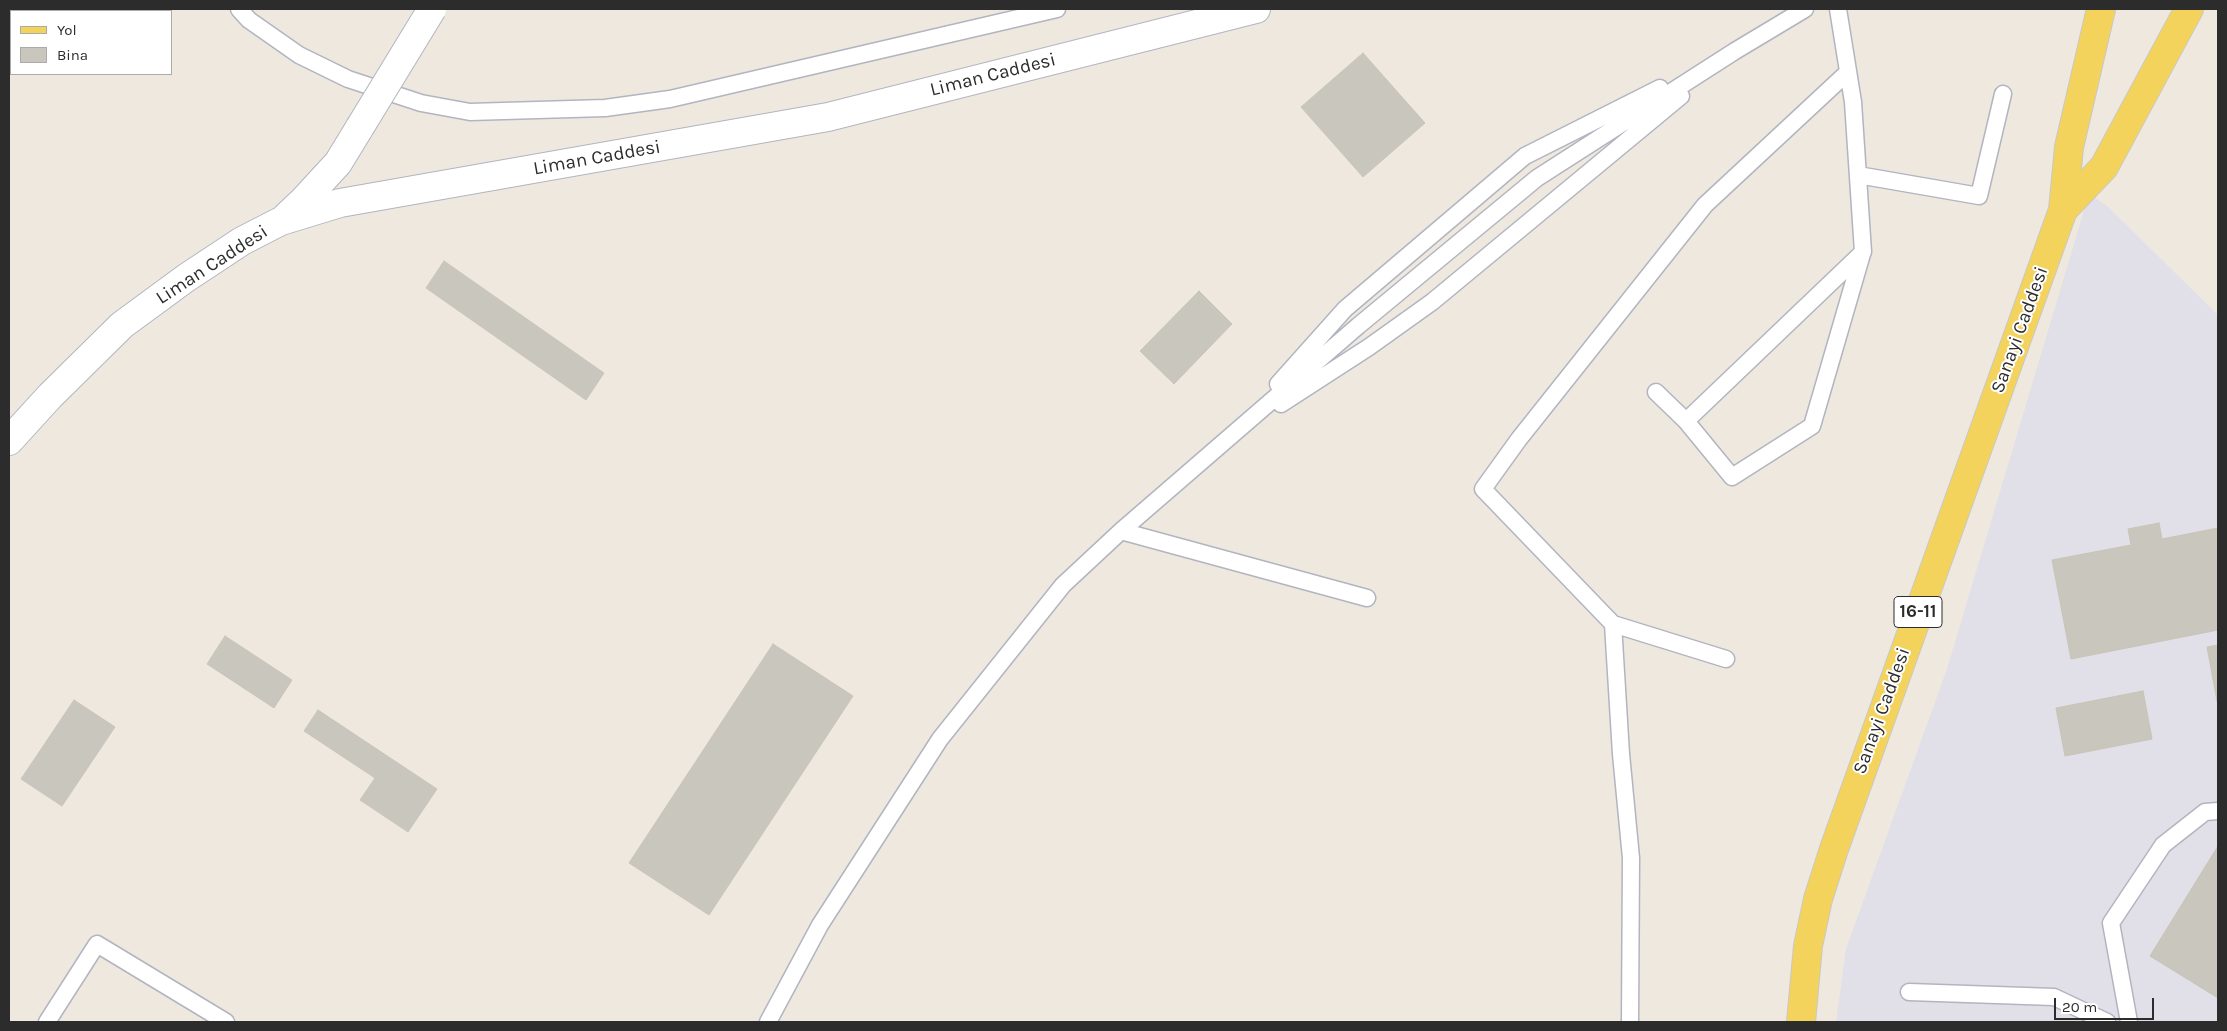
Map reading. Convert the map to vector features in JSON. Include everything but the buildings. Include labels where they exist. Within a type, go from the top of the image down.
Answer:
[{"type":"main road","points":[[2063,210],[2069,148],[2101,9]]},
{"type":"main road","points":[[2063,210],[2104,166],[2189,9]]},
{"type":"main road","name":"Sanayi Caddesi","points":[[1800,1022],[1808,946],[1818,899],[1834,849],[2063,210]]},
{"type":"street","points":[[281,221],[308,196],[338,163],[432,9]]},
{"type":"street","name":"Liman Caddesi","points":[[9,441],[50,396],[122,326],[186,278],[242,241],[281,221],[340,204],[828,117],[1256,9]]},
{"type":"lane","points":[[239,9],[250,20],[299,55],[348,79],[421,103],[470,112],[605,108],[670,99],[1057,9]]},
{"type":"lane","points":[[768,1022],[820,925],[940,739],[1063,585],[1121,531],[1358,326],[1537,178],[1735,51],[1805,9]]},
{"type":"lane","points":[[1656,392],[1686,421],[1732,477],[1812,426],[1863,252],[1853,102],[1838,9]]},
{"type":"lane","points":[[1231,436],[1369,346],[1432,302],[1735,51]]},
{"type":"lane","points":[[1231,436],[1345,309],[1525,156],[1735,51]]},
{"type":"lane","points":[[1726,659],[1613,624],[1483,489],[1520,439],[1705,205],[1848,72]]},
{"type":"lane","points":[[1858,175],[1979,196],[2003,94]]},
{"type":"lane","points":[[1686,421],[1863,252]]},
{"type":"lane","points":[[1121,531],[1367,598]]},
{"type":"lane","points":[[1613,624],[1620,754],[1631,858],[1630,1022]]},
{"type":"lane","points":[[2129,1022],[2111,923],[2163,845],[2205,812],[2218,811]]},
{"type":"lane","points":[[46,1022],[97,944],[226,1022]]},
{"type":"lane","points":[[1909,992],[2054,997],[2107,1022]]},
{"type":"shaded area","points":[[2089,194],[2107,206],[2218,315],[2218,1022],[1836,1022],[1846,949],[1947,669]]}]
